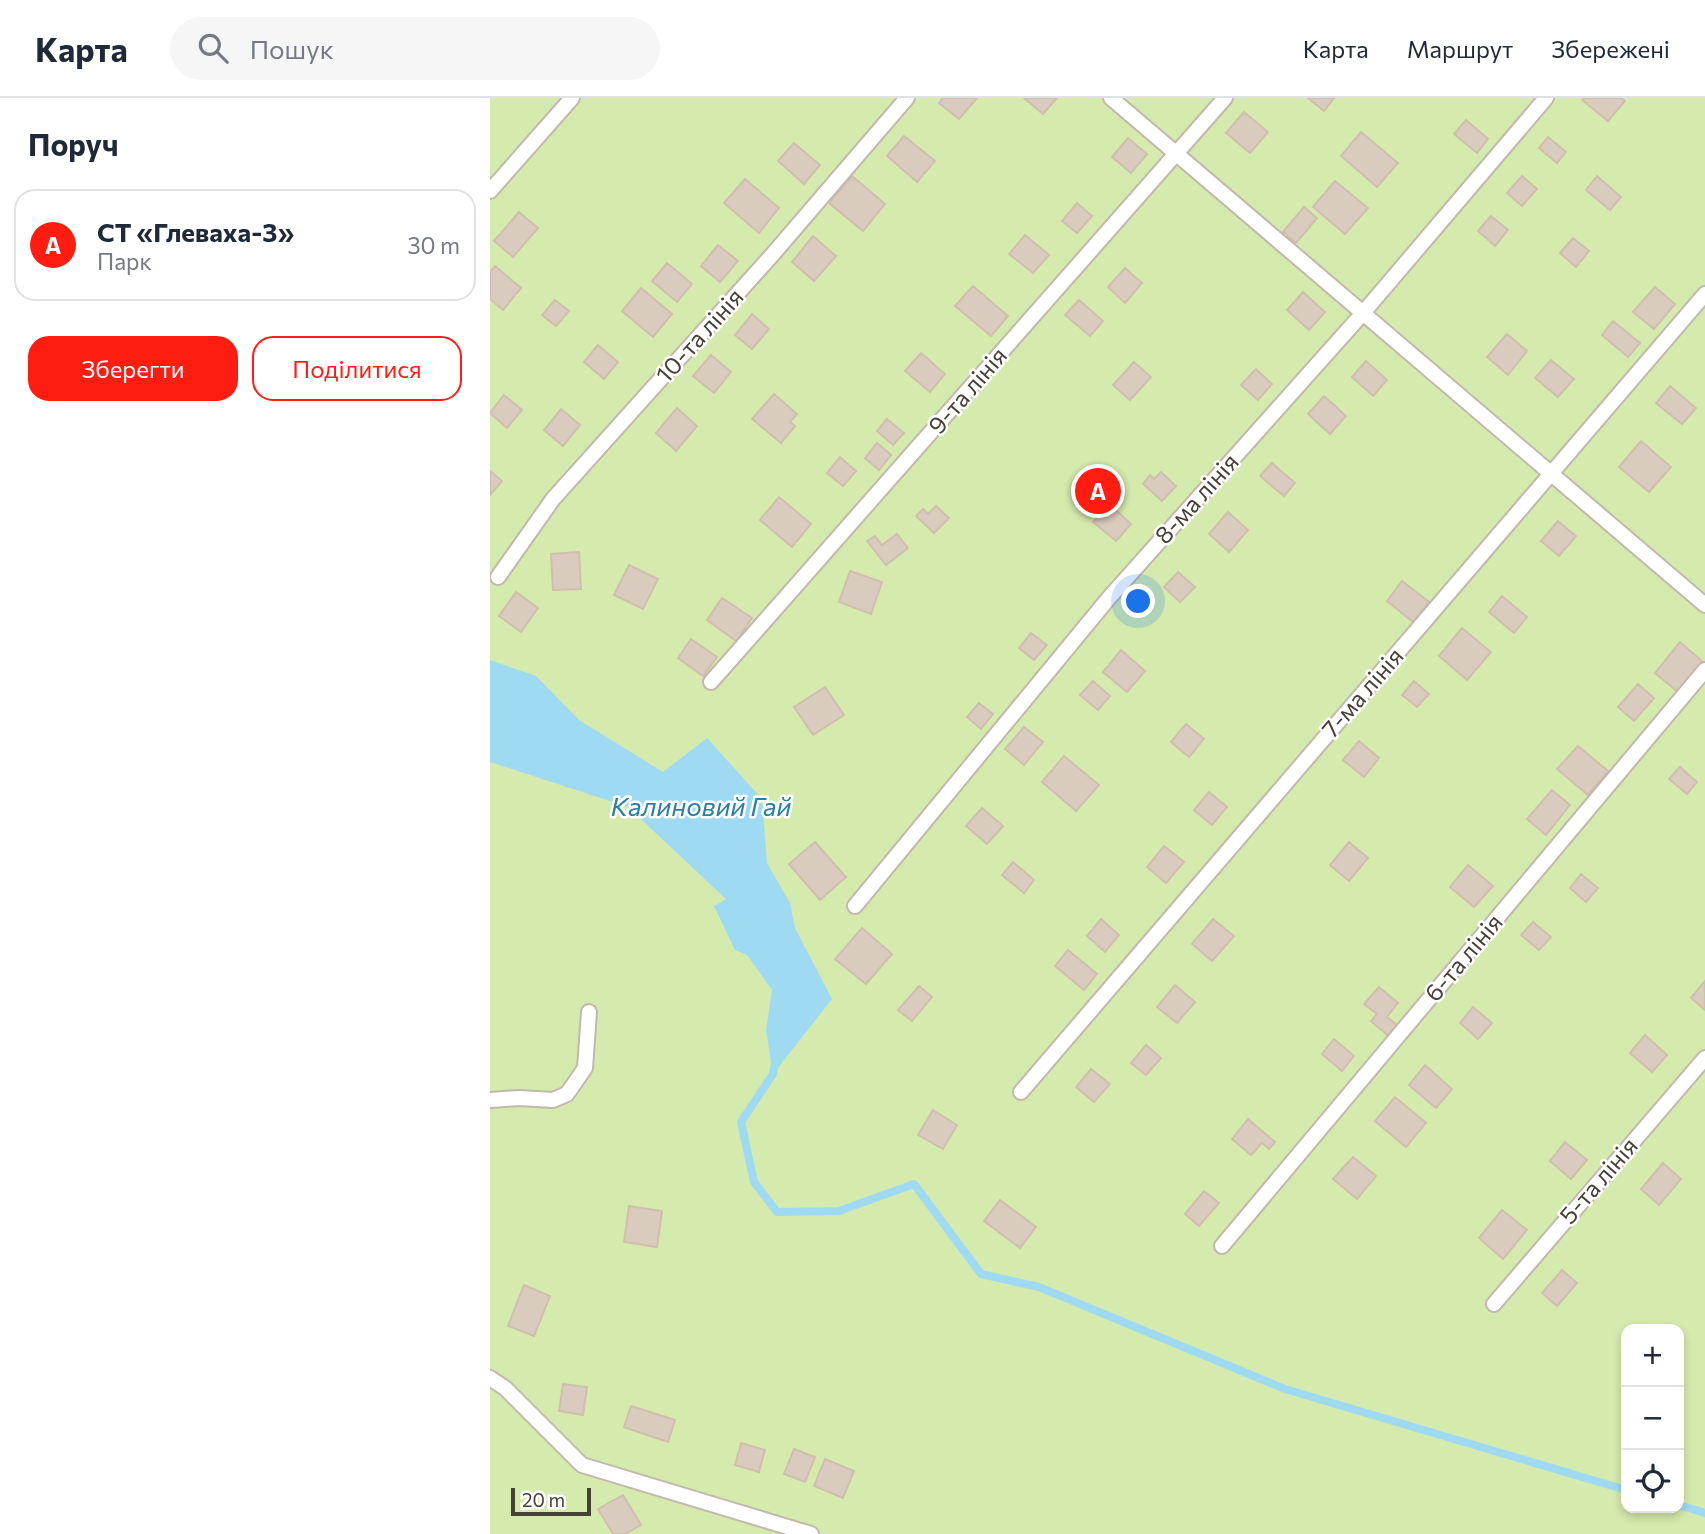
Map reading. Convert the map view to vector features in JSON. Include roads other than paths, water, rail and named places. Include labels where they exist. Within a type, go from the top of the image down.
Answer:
[{"type":"lane","points":[[490,191],[572,98]]},
{"type":"lane","name":"10-та лінія","points":[[498,577],[553,499],[764,264],[907,98]]},
{"type":"lane","points":[[1111,98],[1705,605]]},
{"type":"lane","name":"9-та лінія","points":[[711,682],[1224,98]]},
{"type":"lane","name":"8-ма лінія","points":[[855,906],[1108,599],[1363,313],[1546,98]]},
{"type":"lane","name":"7-ма лінія","points":[[1021,1091],[1705,294]]},
{"type":"lane","name":"6-та лінія","points":[[1222,1246],[1705,670]]},
{"type":"lane","points":[[490,1100],[553,1100],[568,1094],[585,1068],[589,1013]]},
{"type":"lane","name":"5-та лінія","points":[[1494,1304],[1705,1058]]},
{"type":"lane","points":[[490,1378],[505,1388],[582,1465],[811,1534]]},
{"type":"water","name":"Калиновий Гай","points":[[490,660],[536,676],[579,720],[663,772],[707,738],[762,799],[767,863],[790,903],[795,928],[832,999],[773,1074],[766,1030],[772,990],[747,955],[735,950],[714,906],[726,899],[628,807],[490,762]]},
{"type":"waterway","points":[[775,1064],[773,1074],[741,1122],[754,1182],[777,1212],[839,1211],[914,1184],[981,1274],[1039,1287],[1285,1389],[1621,1489]]},
{"type":"waterway","points":[[1684,1507],[1705,1513]]},
{"type":"place","name":"СТ «Глеваха-3»","points":[[1098,491]]}]
